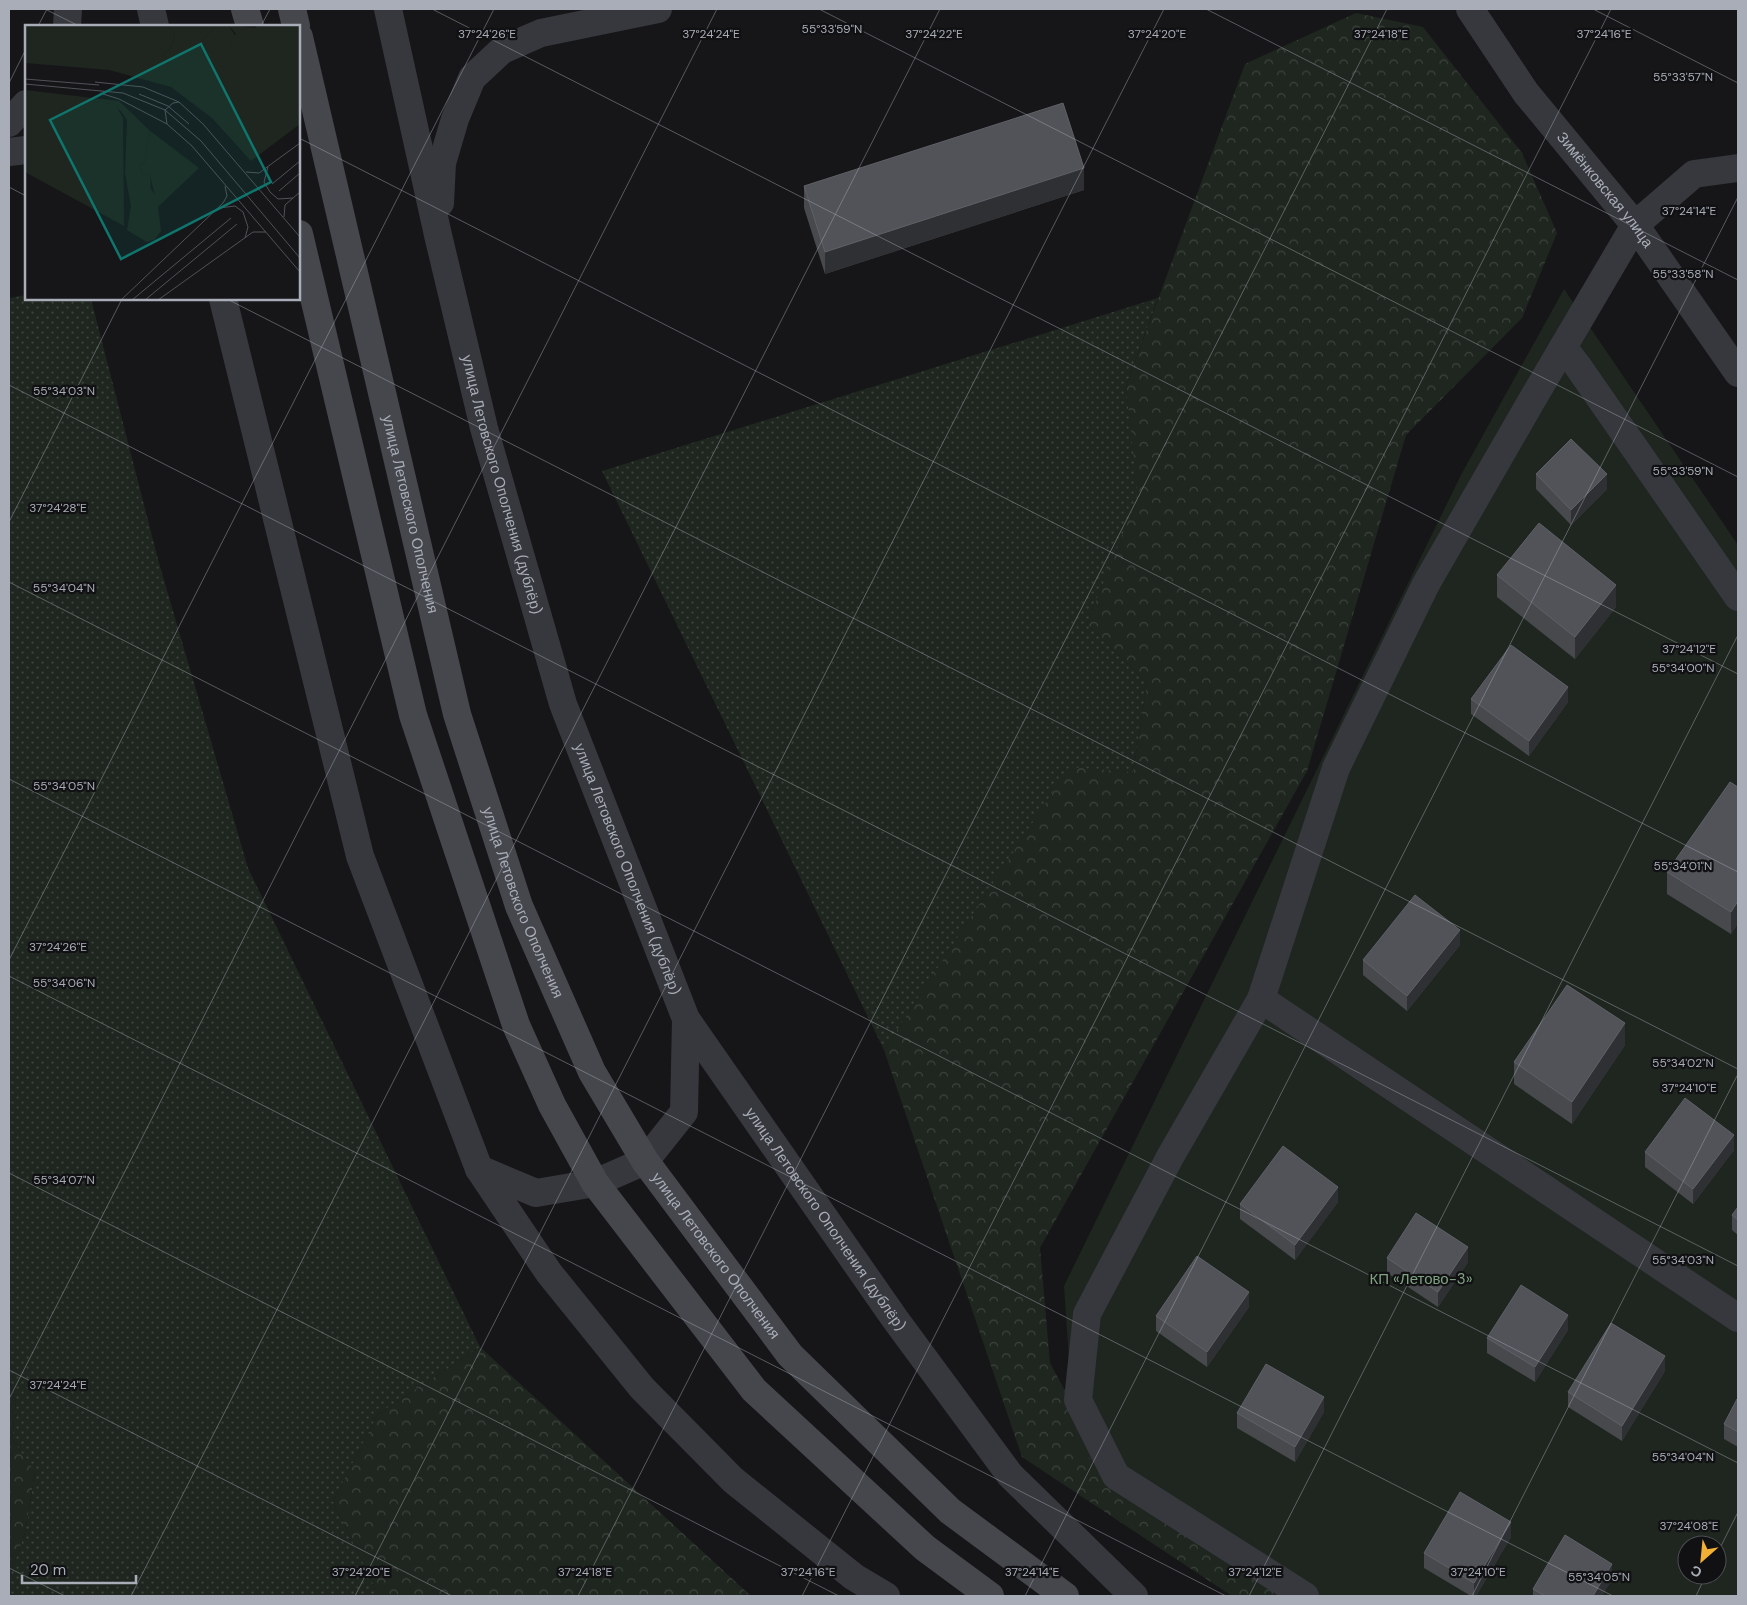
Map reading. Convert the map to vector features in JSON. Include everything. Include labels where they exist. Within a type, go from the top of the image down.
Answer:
[{"type":"main road","points":[[245,9],[250,25]]},
{"type":"main road","points":[[292,9],[296,25]]},
{"type":"main road","name":"улица Летовского Ополчения","points":[[300,41],[457,714],[519,906],[592,1072],[645,1161],[790,1355],[950,1511],[1065,1596]]},
{"type":"main road","points":[[300,238],[413,715],[516,1025],[552,1105],[595,1183],[754,1390],[925,1548],[990,1596]]},
{"type":"street","points":[[67,25],[68,9]]},
{"type":"street","points":[[151,9],[156,25]]},
{"type":"street","name":"улица Летовского Ополчения (дублёр)","points":[[388,9],[438,235],[484,428],[563,704],[686,1019],[895,1319],[1010,1475],[1134,1596]]},
{"type":"street","points":[[586,9],[624,15]]},
{"type":"street","points":[[438,235],[442,163],[455,119],[472,78],[502,50],[541,33],[658,9]]},
{"type":"street","name":"Зимёнковская улица","points":[[1470,9],[1526,92],[1635,225],[1738,374]]},
{"type":"street","points":[[9,122],[25,105]]},
{"type":"street","points":[[9,152],[25,150]]},
{"type":"street","points":[[1305,1596],[1116,1476],[1078,1400],[1087,1314],[1170,1157],[1261,999],[1336,768],[1426,584],[1635,225],[1694,174],[1738,168]]},
{"type":"street","points":[[223,300],[360,856],[479,1170],[550,1273],[642,1388],[733,1480],[854,1577],[886,1596]]},
{"type":"street","points":[[1563,347],[1577,364],[1738,597]]},
{"type":"street","points":[[1261,999],[1738,1318]]},
{"type":"street","points":[[479,1170],[536,1193],[595,1183],[645,1161],[684,1112],[686,1019]]},
{"type":"green space","points":[[1356,13],[1423,27],[1522,153],[1557,233],[1522,318],[1406,435],[1307,771],[1040,1248],[1050,1363],[1107,1468],[1308,1596],[1232,1596],[1022,1457],[884,1050],[1069,767],[1133,772],[1147,683],[1087,624],[1138,496],[1126,386],[1245,64]]},
{"type":"green space","name":"КП «Летово-3»","points":[[1564,289],[1738,545],[1738,1596],[1305,1596],[1075,1448],[1064,1286],[1462,473]]},
{"type":"green space","points":[[25,295],[25,300],[91,300],[159,563],[248,868],[480,1347],[378,1414],[333,1501],[379,1596],[9,1596],[9,1577],[25,1533],[35,1473],[12,1439],[16,1402],[9,1379],[9,298]]},
{"type":"green space","points":[[1158,298],[1126,386],[1139,496],[1087,624],[1147,683],[1133,772],[1069,768],[884,1050],[602,471]]},
{"type":"green space","points":[[480,1347],[751,1596],[379,1596],[333,1501],[378,1414]]},
{"type":"green space","points":[[9,1379],[16,1402],[12,1439],[35,1472],[25,1533],[9,1577]]},
{"type":"building","points":[[1063,103],[1084,168],[825,252],[804,186]]},
{"type":"building","points":[[1571,439],[1607,474],[1571,510],[1536,474]]},
{"type":"building","points":[[1539,523],[1616,585],[1575,637],[1497,575]]},
{"type":"building","points":[[1511,645],[1568,687],[1529,741],[1471,699]]},
{"type":"building","points":[[1730,782],[1738,787],[1738,901],[1731,912],[1667,872]]},
{"type":"building","points":[[1415,895],[1460,930],[1407,996],[1363,960]]},
{"type":"building","points":[[1567,985],[1625,1023],[1572,1102],[1514,1062]]},
{"type":"building","points":[[1685,1098],[1734,1135],[1693,1189],[1645,1152]]},
{"type":"building","points":[[1283,1146],[1338,1187],[1295,1245],[1240,1204]]},
{"type":"building","points":[[1738,1207],[1738,1220],[1732,1215]]},
{"type":"building","points":[[1416,1213],[1468,1247],[1438,1292],[1387,1258]]},
{"type":"building","points":[[1197,1256],[1249,1292],[1207,1352],[1156,1316]]},
{"type":"building","points":[[1521,1285],[1568,1315],[1535,1367],[1487,1338]]},
{"type":"building","points":[[1611,1323],[1665,1356],[1622,1426],[1568,1392]]},
{"type":"building","points":[[1266,1364],[1324,1397],[1295,1447],[1237,1413]]},
{"type":"building","points":[[1738,1400],[1738,1432],[1724,1424]]},
{"type":"building","points":[[1460,1492],[1511,1522],[1474,1583],[1424,1553]]},
{"type":"building","points":[[1565,1535],[1612,1564],[1593,1596],[1545,1596],[1533,1589]]}]
